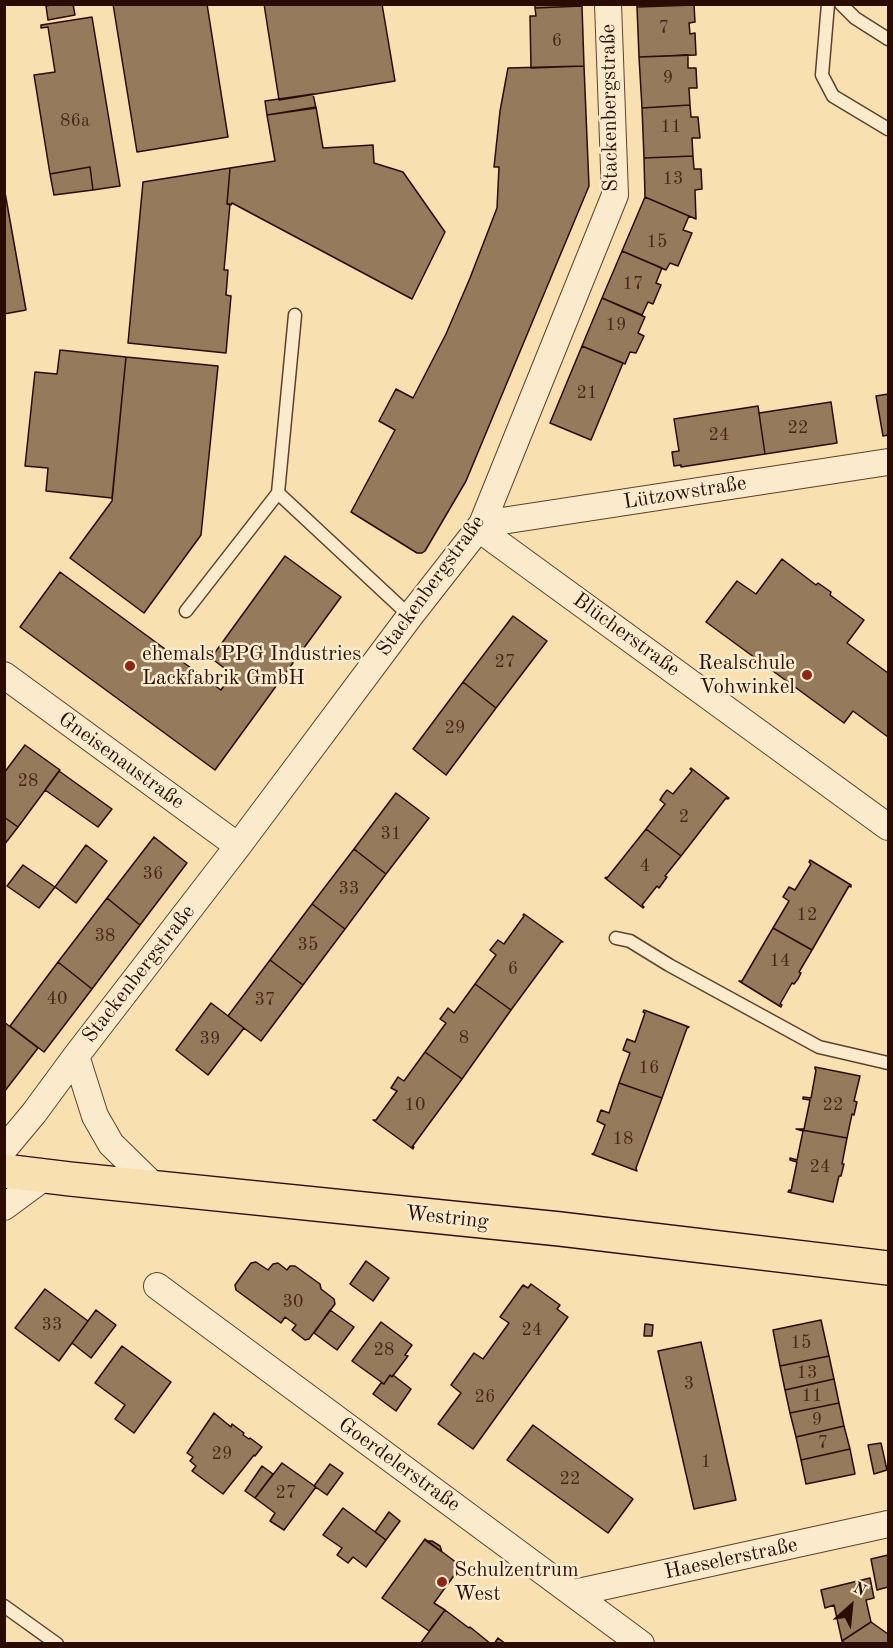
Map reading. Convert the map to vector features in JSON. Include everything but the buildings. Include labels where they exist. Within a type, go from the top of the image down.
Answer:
[{"type":"main road","name":"Westring","points":[[4,1171],[560,1229],[888,1268]]},
{"type":"street","name":"Stackenbergstraße","points":[[4,1149],[238,846],[480,526],[615,195],[608,4]]},
{"type":"street","name":"Lützowstraße","points":[[480,526],[888,462]]},
{"type":"street","name":"Blücherstraße","points":[[480,526],[888,827]]},
{"type":"street","name":"Gneisenaustraße","points":[[4,675],[238,846]]},
{"type":"street","name":"Stackenbergstraße","points":[[76,1056],[95,1116],[111,1144],[156,1188]]},
{"type":"street","points":[[4,1207],[46,1176]]},
{"type":"street","name":"Goerdelerstraße","points":[[157,1286],[641,1644]]},
{"type":"street","name":"Haeselerstraße","points":[[574,1593],[888,1524]]},
{"type":"lane","points":[[828,4],[822,75],[833,96],[888,129]]},
{"type":"lane","points":[[841,4],[855,18],[888,39]]},
{"type":"lane","points":[[186,611],[278,493],[295,315]]},
{"type":"lane","points":[[278,493],[410,616]]},
{"type":"lane","points":[[616,938],[630,941],[669,965],[819,1047],[888,1063]]},
{"type":"lane","points":[[4,1606],[57,1644]]},
{"type":"place","name":"ehemals PPG Industries Lackfabrik GmbH","points":[[130,666]]},
{"type":"place","name":"Realschule Vohwinkel","points":[[807,675]]},
{"type":"place","name":"Schulzentrum West","points":[[442,1582]]}]
